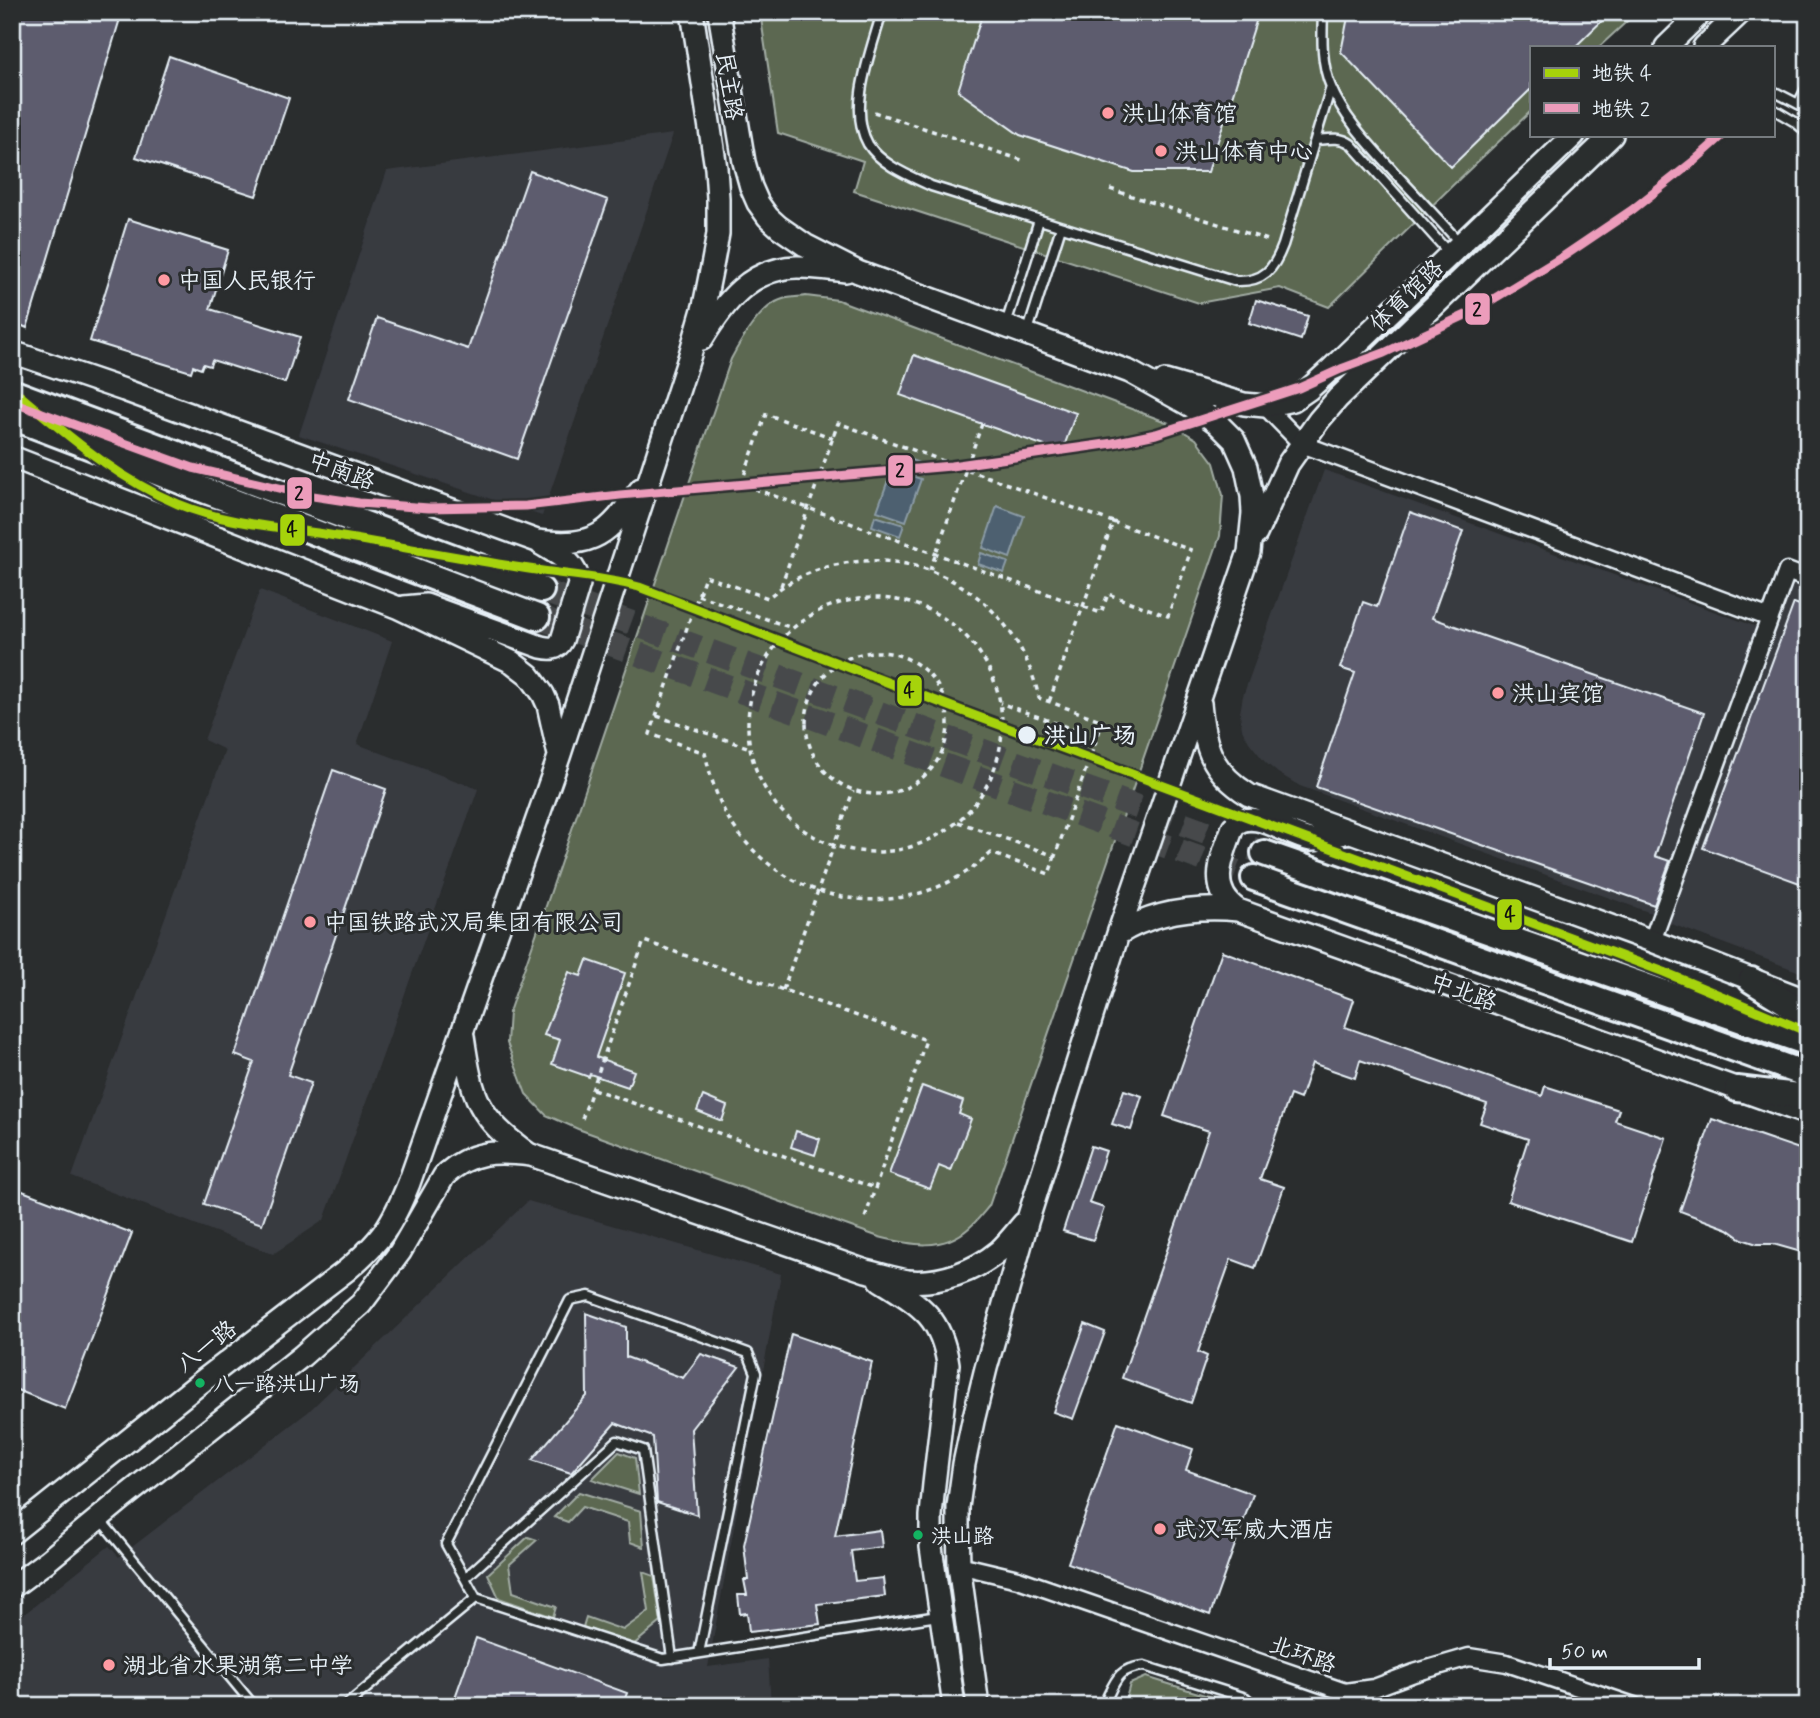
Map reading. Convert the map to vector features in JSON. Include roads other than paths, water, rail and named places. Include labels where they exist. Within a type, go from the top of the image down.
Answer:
[{"type":"main road","name":"民主路","points":[[690,358],[704,306],[718,234],[716,168],[692,12]]},
{"type":"main road","name":"民主路","points":[[719,12],[744,162],[758,203],[779,228],[858,272]]},
{"type":"main road","points":[[1710,45],[1741,12]]},
{"type":"main road","points":[[1666,46],[1689,17]]},
{"type":"main road","name":"体育馆路","points":[[1130,372],[1244,404],[1265,406],[1293,400],[1309,389],[1573,136]]},
{"type":"main road","name":"体育馆路","points":[[1249,552],[1288,464],[1338,397],[1611,136]]},
{"type":"main road","points":[[690,358],[734,293],[760,277],[794,267],[858,272],[1130,372],[1217,422],[1234,440],[1247,467],[1252,496],[1249,552],[1118,934],[1028,1219],[986,1368],[964,1464],[958,1507],[959,1565],[978,1706]]},
{"type":"main road","name":"中南路","points":[[12,352],[124,390],[537,541],[578,542],[604,532],[616,522],[651,477]]},
{"type":"main road","name":"八一路","points":[[12,1533],[368,1252],[382,1237],[395,1216],[410,1183],[559,757],[690,358]]},
{"type":"main road","name":"中南路","points":[[12,392],[541,590]]},
{"type":"main road","points":[[12,417],[537,617]]},
{"type":"main road","points":[[12,457],[399,608],[512,662],[529,675],[548,705],[559,757]]},
{"type":"main road","points":[[399,608],[426,605],[541,647],[557,647],[562,640],[579,584],[578,576],[568,562],[537,541]]},
{"type":"main road","points":[[1199,697],[1208,752],[1226,778],[1249,795],[1652,941],[1808,1001]]},
{"type":"main road","points":[[1238,910],[1227,900],[1219,882],[1222,860],[1233,827],[1237,823],[1258,820],[1312,840],[1349,832]]},
{"type":"main road","points":[[1264,853],[1808,1044]]},
{"type":"main road","name":"中北路","points":[[1254,878],[1808,1075]]},
{"type":"main road","name":"中北路","points":[[1118,934],[1145,919],[1170,912],[1211,908],[1238,910],[1808,1114]]},
{"type":"main road","points":[[1751,980],[1808,1016]]},
{"type":"main road","points":[[463,1034],[471,1081],[482,1109],[499,1131],[531,1155]]},
{"type":"main road","points":[[1737,1089],[1808,1097]]},
{"type":"main road","points":[[12,1587],[302,1356],[361,1304],[400,1252],[440,1183],[453,1167],[470,1158],[496,1152],[531,1155],[866,1271],[908,1281],[935,1280],[978,1266],[1001,1249],[1028,1219]]},
{"type":"main road","points":[[866,1271],[923,1309],[938,1328],[946,1351],[948,1364],[931,1516],[931,1547],[954,1706]]},
{"type":"street","points":[[1265,406],[1302,444],[1770,618]]},
{"type":"street","points":[[1652,941],[1787,571],[1808,579]]},
{"type":"street","name":"北环路","points":[[959,1565],[1018,1579],[1345,1692],[1374,1688],[1469,1657],[1507,1663],[1634,1706]]},
{"type":"lane","points":[[882,12],[862,87],[860,108],[863,131],[869,144],[891,165],[931,186],[1236,281],[1252,280],[1275,263],[1283,245],[1331,87]]},
{"type":"lane","points":[[1323,12],[1323,53],[1331,87],[1361,136],[1456,249]]},
{"type":"lane","points":[[1798,104],[1808,85]]},
{"type":"lane","points":[[1774,92],[1808,110]]},
{"type":"lane","points":[[1774,110],[1808,133]]},
{"type":"lane","points":[[1315,140],[1335,138],[1351,144],[1456,249]]},
{"type":"lane","points":[[1005,326],[1039,220]]},
{"type":"lane","points":[[1027,334],[1061,227]]},
{"type":"lane","points":[[699,1653],[756,1373],[748,1353],[589,1296],[570,1300],[446,1544],[476,1598],[663,1659],[941,1615]]},
{"type":"lane","points":[[465,1578],[617,1441],[642,1450],[672,1658]]},
{"type":"lane","points":[[99,1518],[254,1706]]},
{"type":"lane","points":[[345,1706],[476,1598]]},
{"type":"lane","points":[[1103,1706],[1120,1674],[1129,1667],[1144,1666],[1246,1698],[1255,1706]]},
{"type":"water","points":[[897,455],[925,465],[922,475],[893,465]]},
{"type":"water","points":[[892,469],[921,479],[906,521],[877,511]]},
{"type":"water","points":[[997,506],[1024,516],[1010,558],[983,548]]},
{"type":"water","points":[[875,516],[904,525],[900,536],[872,526]]},
{"type":"water","points":[[981,553],[1008,562],[1004,573],[978,564]]},
{"type":"tunnel","points":[[541,590],[1264,853]]},
{"type":"tunnel","points":[[537,617],[1254,878]]},
{"type":"metro line","name":"2","points":[[12,402],[193,468],[313,496],[359,503],[429,508],[526,506],[620,495],[951,466],[1113,443],[1156,434],[1299,388],[1384,353],[1472,312],[1564,256],[1632,210],[1722,136]]},
{"type":"metro line","name":"4","points":[[12,389],[112,468],[178,504],[213,516],[250,524],[598,578],[639,587],[965,712],[1664,972],[1808,1032]]},
{"type":"place","name":"洪山体育馆","points":[[1108,113]]},
{"type":"place","name":"洪山体育中心","points":[[1161,151]]},
{"type":"place","name":"中国人民银行","points":[[164,280]]},
{"type":"place","name":"洪山宾馆","points":[[1498,693]]},
{"type":"place","name":"洪山广场","points":[[1027,735]]},
{"type":"place","name":"中国铁路武汉局集团有限公司","points":[[310,922]]},
{"type":"place","name":"八一路洪山广场","points":[[200,1383]]},
{"type":"place","name":"武汉军威大酒店","points":[[1160,1529]]},
{"type":"place","name":"洪山路","points":[[918,1535]]},
{"type":"place","name":"湖北省水果湖第二中学","points":[[109,1665]]}]
